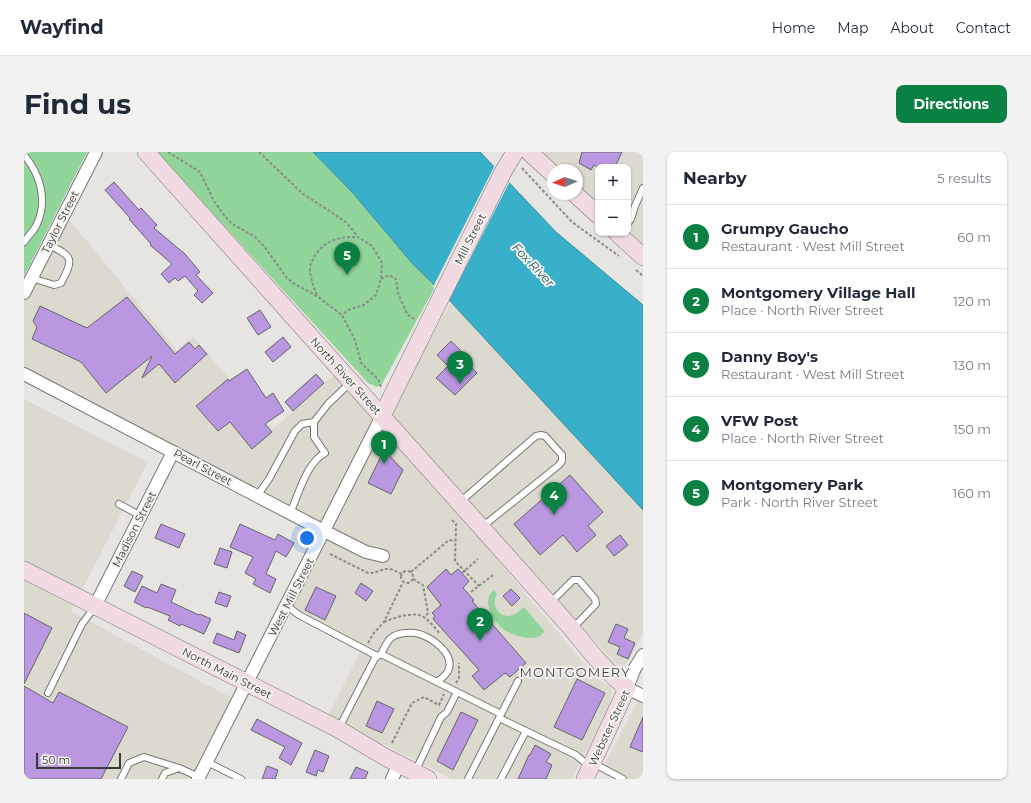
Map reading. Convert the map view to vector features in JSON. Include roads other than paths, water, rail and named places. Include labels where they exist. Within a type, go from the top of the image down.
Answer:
[{"type":"street","name":"Taylor Street","points":[[24,293],[96,152]]},
{"type":"street","name":"North River Street","points":[[146,152],[572,629],[603,667],[616,680],[627,688]]},
{"type":"street","points":[[529,152],[547,168]]},
{"type":"street","name":"Mill Street","points":[[436,306],[503,172],[514,155]]},
{"type":"street","points":[[582,200],[595,212]]},
{"type":"street","points":[[624,236],[638,262]]},
{"type":"street","name":"West Mill Street","points":[[199,778],[436,306]]},
{"type":"street","name":"Pearl Street","points":[[24,374],[324,531],[366,552],[383,556]]},
{"type":"street","name":"Madison Street","points":[[95,606],[173,452]]},
{"type":"street","name":"North Main Street","points":[[24,570],[338,730],[395,772],[421,776]]},
{"type":"street","name":"Webster Street","points":[[589,770],[635,668],[643,655]]},
{"type":"street","points":[[627,688],[643,696]]},
{"type":"lane","points":[[24,155],[38,175],[42,199],[41,211],[37,224],[24,242]]},
{"type":"lane","points":[[631,219],[643,188]]},
{"type":"lane","points":[[32,278],[54,285],[61,283],[69,268],[70,259],[64,252],[49,245]]},
{"type":"lane","points":[[290,513],[310,466],[318,456],[325,453],[314,436],[314,422],[328,404],[351,382]]},
{"type":"lane","points":[[257,496],[269,479],[295,431],[302,424],[314,422]]},
{"type":"lane","points":[[459,502],[536,436],[545,436],[562,455],[560,465],[481,528]]},
{"type":"lane","points":[[119,504],[141,516]]},
{"type":"lane","points":[[549,604],[572,580],[579,580],[595,599],[596,604],[572,629]]},
{"type":"lane","points":[[48,693],[82,624],[95,606]]},
{"type":"lane","points":[[286,606],[364,649],[437,682],[526,731],[576,755],[589,770],[623,779]]},
{"type":"lane","points":[[338,730],[375,658],[379,655],[390,638],[401,633],[416,632],[441,645],[448,656],[450,664],[448,672],[437,682]]},
{"type":"lane","points":[[468,779],[518,681]]},
{"type":"lane","points":[[421,776],[441,717],[447,712],[457,692]]},
{"type":"lane","points":[[501,779],[526,731]]},
{"type":"lane","points":[[121,779],[129,763],[144,757],[179,768],[199,778]]},
{"type":"lane","points":[[207,762],[241,779]]},
{"type":"lane","points":[[162,779],[165,773],[179,768]]},
{"type":"water","name":"Fox River","points":[[313,152],[480,152],[556,232],[643,305],[643,510],[451,302],[412,263],[352,192]]},
{"type":"place","name":"Montgomery Park","points":[[347,275]]},
{"type":"place","name":"Danny Boy's","points":[[460,384]]},
{"type":"place","name":"Grumpy Gaucho","points":[[384,464]]},
{"type":"place","name":"VFW Post","points":[[554,515]]},
{"type":"place","name":"Montgomery Village Hall","points":[[480,641]]},
{"type":"district","name":"MONTGOMERY","points":[[575,672]]}]
